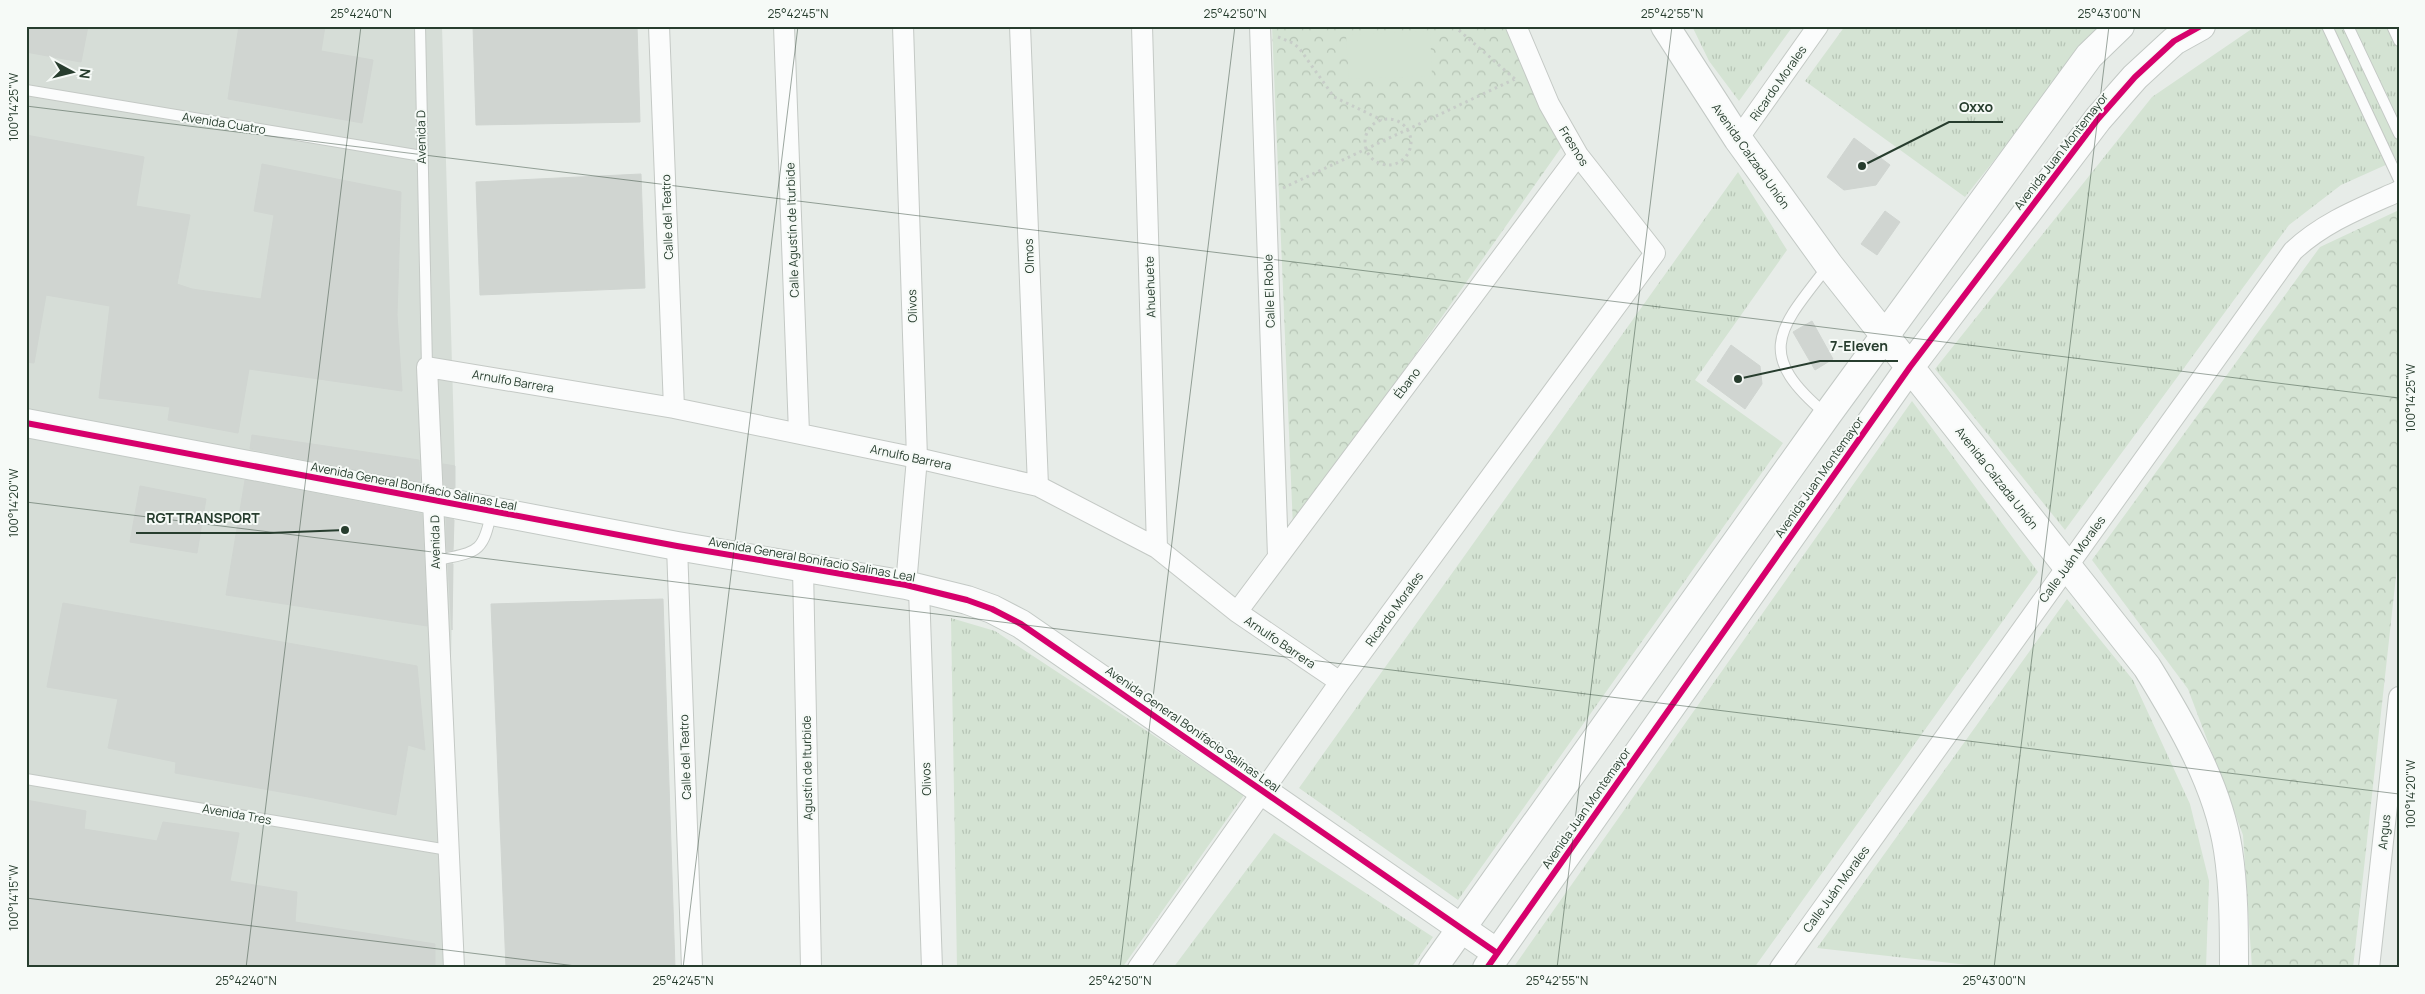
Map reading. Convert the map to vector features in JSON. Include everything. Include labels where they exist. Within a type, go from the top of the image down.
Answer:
[{"type":"street","name":"Calle del Teatro","points":[[659,26],[674,408]]},
{"type":"street","name":"Calle Agustín de Iturbide","points":[[784,26],[799,433]]},
{"type":"street","name":"Olivos","points":[[903,26],[917,458],[912,587],[932,968]]},
{"type":"street","name":"Olmos","points":[[1020,26],[1038,486]]},
{"type":"street","name":"Ahuehuete","points":[[1142,26],[1158,548]]},
{"type":"street","name":"Fresnos","points":[[1516,26],[1534,70],[1578,155],[1655,253]]},
{"type":"street","name":"Avenida Calzada Unión","points":[[1664,26],[1738,139],[1829,265],[2147,667],[2198,757],[2228,849],[2234,968]]},
{"type":"street","name":"Ricardo Morales","points":[[1738,139],[1818,26]]},
{"type":"street","points":[[1433,968],[1827,415],[2089,56],[2120,26]]},
{"type":"street","name":"Avenida Juan Montemayor","points":[[1492,961],[1910,367],[2098,119],[2135,77],[2174,41],[2201,26]]},
{"type":"street","name":"Calle El Roble","points":[[1260,29],[1278,556]]},
{"type":"street","name":"Ébano","points":[[1237,612],[1578,155]]},
{"type":"street","name":"Calle Juán Morales","points":[[1784,967],[2066,567],[2293,251],[2310,235],[2326,225],[2399,191]]},
{"type":"street","name":"Ricardo Morales","points":[[1138,968],[1340,682],[1655,253]]},
{"type":"street","name":"Arnulfo Barrera","points":[[427,367],[674,408],[917,458],[1038,486],[1158,548],[1237,612],[1340,682]]},
{"type":"street","name":"Avenida D","points":[[427,367],[454,968]]},
{"type":"street","name":"Avenida General Bonifacio Salinas Leal","points":[[26,423],[492,512],[912,587],[967,600],[992,609],[1021,624],[1461,929],[1492,961]]},
{"type":"street","name":"Calle del Teatro","points":[[677,546],[692,968]]},
{"type":"street","name":"Agustín de Iturbide","points":[[803,568],[811,968]]},
{"type":"street","name":"Angus","points":[[2369,968],[2399,697]]},
{"type":"lane","name":"Avenida D","points":[[420,26],[427,367]]},
{"type":"lane","points":[[2326,26],[2399,180]]},
{"type":"lane","points":[[2348,26],[2399,134]]},
{"type":"lane","points":[[2392,26],[2399,42]]},
{"type":"lane","name":"Avenida Cuatro","points":[[26,90],[422,156]]},
{"type":"lane","points":[[1827,415],[1792,383],[1783,364],[1780,346],[1784,328],[1792,313],[1829,265]]},
{"type":"lane","points":[[435,561],[470,553],[479,547],[485,540],[492,512]]},
{"type":"lane","name":"Avenida Tres","points":[[26,779],[448,850]]},
{"type":"path","points":[[1454,26],[1515,79]]},
{"type":"path","points":[[1260,29],[1293,43],[1334,97],[1382,120],[1398,121],[1407,130],[1412,140],[1411,148],[1402,161],[1395,165],[1379,164],[1372,159],[1366,149],[1366,137],[1369,130],[1382,120]]},
{"type":"path","points":[[1266,196],[1534,70]]},
{"type":"shaded area","points":[[26,26],[442,26],[455,466],[447,850],[448,968],[26,968]]},
{"type":"green space","points":[[1272,26],[1508,26],[1563,145],[1293,528]]},
{"type":"green space","points":[[1692,26],[1793,26],[1739,101],[1709,61]]},
{"type":"green space","points":[[1845,26],[2105,26],[2058,80],[1965,197],[1805,81]]},
{"type":"green space","points":[[2256,26],[2399,26],[2399,159],[2341,185],[2289,225],[2065,530],[1935,369],[2152,97]]},
{"type":"green space","points":[[1430,31],[1432,76],[1349,79],[1346,35]]},
{"type":"green space","points":[[1738,172],[1787,250],[1695,380],[1783,443],[1458,900],[1299,788]]},
{"type":"green space","points":[[2399,210],[2399,549],[2353,968],[2252,968],[2243,835],[2188,689],[2092,560],[2320,247]]},
{"type":"green space","points":[[1912,401],[2038,572],[1754,968],[1513,968]]},
{"type":"green space","points":[[2067,599],[2133,680],[2190,804],[2209,881],[2206,968],[1995,968],[1817,948]]},
{"type":"green space","points":[[951,618],[995,631],[1244,795],[1122,968],[957,968]]},
{"type":"green space","points":[[1274,833],[1433,937],[1411,968],[1173,968]]},
{"type":"building","points":[[26,26],[88,26],[81,62],[26,52]]},
{"type":"building","points":[[239,26],[325,26],[321,51],[373,60],[362,123],[228,99]]},
{"type":"building","points":[[473,26],[637,26],[640,122],[476,125]]},
{"type":"building","points":[[26,135],[144,157],[136,206],[190,215],[177,284],[192,289],[261,299],[274,215],[254,211],[262,164],[401,192],[397,315],[402,391],[249,369],[238,433],[168,420],[170,407],[99,398],[110,306],[46,295],[34,363],[26,362]]},
{"type":"building","points":[[1854,138],[1890,165],[1876,185],[1844,190],[1827,177]]},
{"type":"building","points":[[641,174],[645,288],[480,295],[476,182]]},
{"type":"building","points":[[1885,211],[1900,222],[1877,255],[1861,244]]},
{"type":"building","points":[[1812,321],[1833,359],[1815,370],[1793,332]]},
{"type":"building","points":[[1731,345],[1760,366],[1762,384],[1745,409],[1707,381]]},
{"type":"building","points":[[252,435],[419,460],[420,482],[250,449]]},
{"type":"building","points":[[443,464],[455,466],[455,488],[444,486]]},
{"type":"building","points":[[245,480],[422,514],[427,626],[226,595]]},
{"type":"building","points":[[140,486],[206,499],[197,553],[130,542]]},
{"type":"building","points":[[446,518],[454,520],[453,550],[447,551]]},
{"type":"building","points":[[453,564],[452,630],[448,565]]},
{"type":"building","points":[[663,599],[675,968],[506,968],[491,604]]},
{"type":"building","points":[[63,603],[417,666],[425,750],[408,745],[396,815],[175,773],[176,762],[108,748],[118,699],[47,687]]},
{"type":"building","points":[[26,800],[86,811],[84,829],[157,841],[163,822],[239,833],[230,881],[297,892],[295,922],[435,944],[435,968],[26,968]]},
{"type":"cycle path","points":[[1487,968],[1910,367],[2098,119],[2135,77],[2174,41],[2201,26]]},
{"type":"cycle path","points":[[26,423],[677,546],[906,585],[967,600],[992,609],[1021,624],[1497,953]]},
{"type":"place","name":"Oxxo","points":[[1862,166]]},
{"type":"place","name":"7-Eleven","points":[[1738,379]]},
{"type":"place","name":"RGT TRANSPORT","points":[[345,530]]}]
